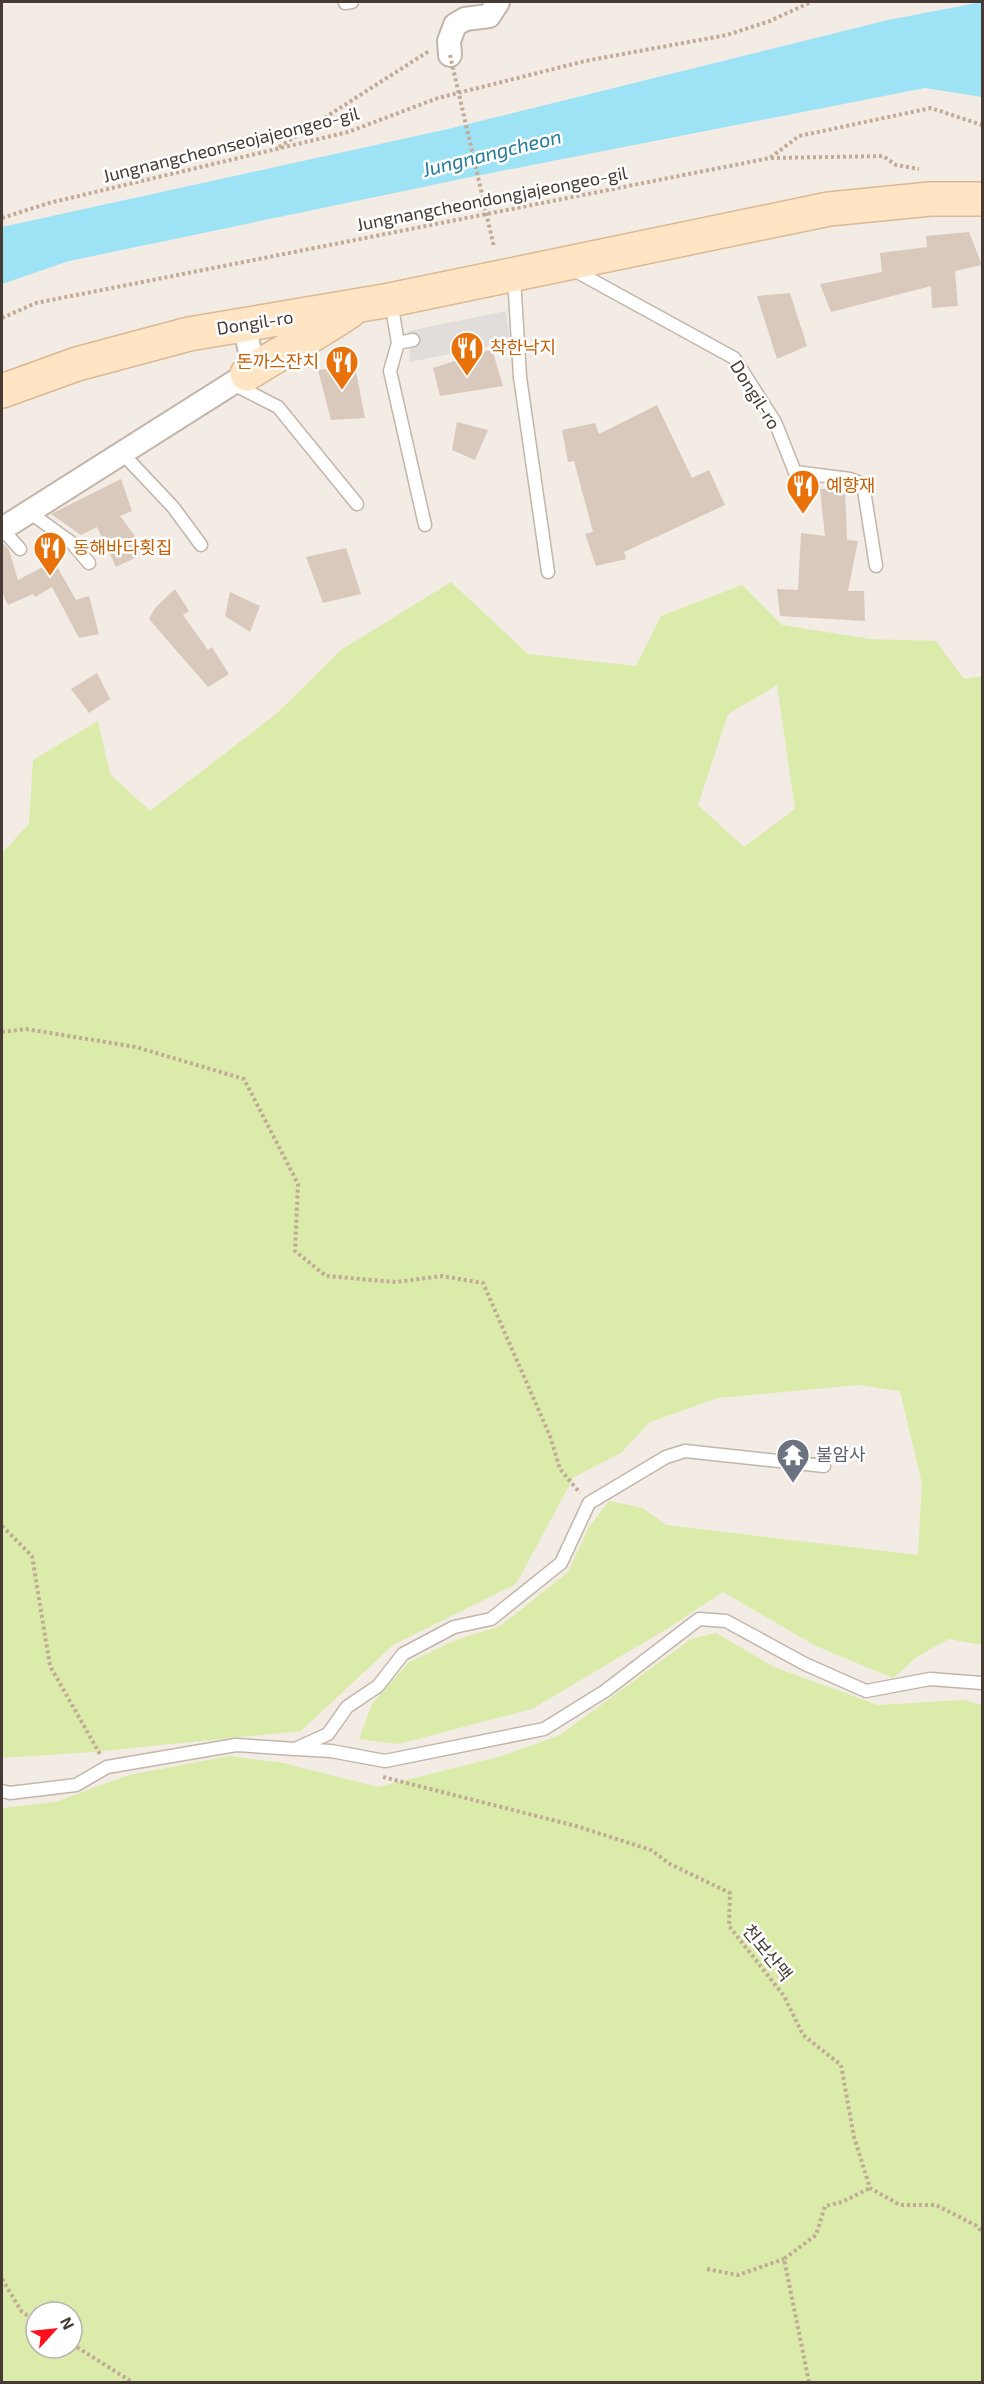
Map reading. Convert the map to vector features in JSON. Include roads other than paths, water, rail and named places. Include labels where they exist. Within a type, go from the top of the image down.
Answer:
[{"type":"street","points":[[449,48],[455,25],[465,19],[489,16],[498,2]]},
{"type":"street","name":"Dongil-ro","points":[[2,391],[77,364],[189,334],[390,300],[514,276],[561,263],[829,209],[930,199],[982,199]]},
{"type":"street","points":[[2,529],[284,351],[310,339],[358,305]]},
{"type":"street","points":[[240,379],[251,356],[244,325]]},
{"type":"lane","name":"Dongil-ro","points":[[561,263],[595,284],[634,302],[734,358],[775,423],[795,472],[850,479],[863,484],[876,566]]},
{"type":"lane","points":[[514,276],[520,377],[548,572]]},
{"type":"lane","points":[[390,300],[398,343],[390,371],[426,525]]},
{"type":"lane","points":[[398,343],[413,340]]},
{"type":"lane","points":[[240,379],[278,407],[357,504]]},
{"type":"lane","points":[[123,453],[173,507],[201,545]]},
{"type":"lane","points":[[29,512],[72,543],[89,563]]},
{"type":"lane","points":[[2,529],[20,549]]},
{"type":"lane","points":[[295,1749],[328,1734],[347,1707],[378,1686],[403,1654],[454,1627],[491,1618],[561,1563],[588,1503],[666,1457],[685,1451],[824,1466]]},
{"type":"lane","points":[[2,1791],[10,1793],[76,1785],[107,1767],[236,1745],[331,1751],[385,1761],[544,1729],[605,1692],[699,1619],[726,1621],[805,1664],[866,1691],[930,1679],[982,1683]]},
{"type":"water","name":"Jungnangcheon","points":[[982,2],[982,97],[925,88],[471,177],[69,261],[2,284],[2,227],[448,129],[888,20]]},
{"type":"place","name":"착한낙지","points":[[467,377]]},
{"type":"place","name":"돈까스잔치","points":[[342,391]]},
{"type":"place","name":"예향재","points":[[803,515]]},
{"type":"place","name":"동해바다횟집","points":[[50,577]]},
{"type":"place","name":"불암사","points":[[793,1484]]}]
